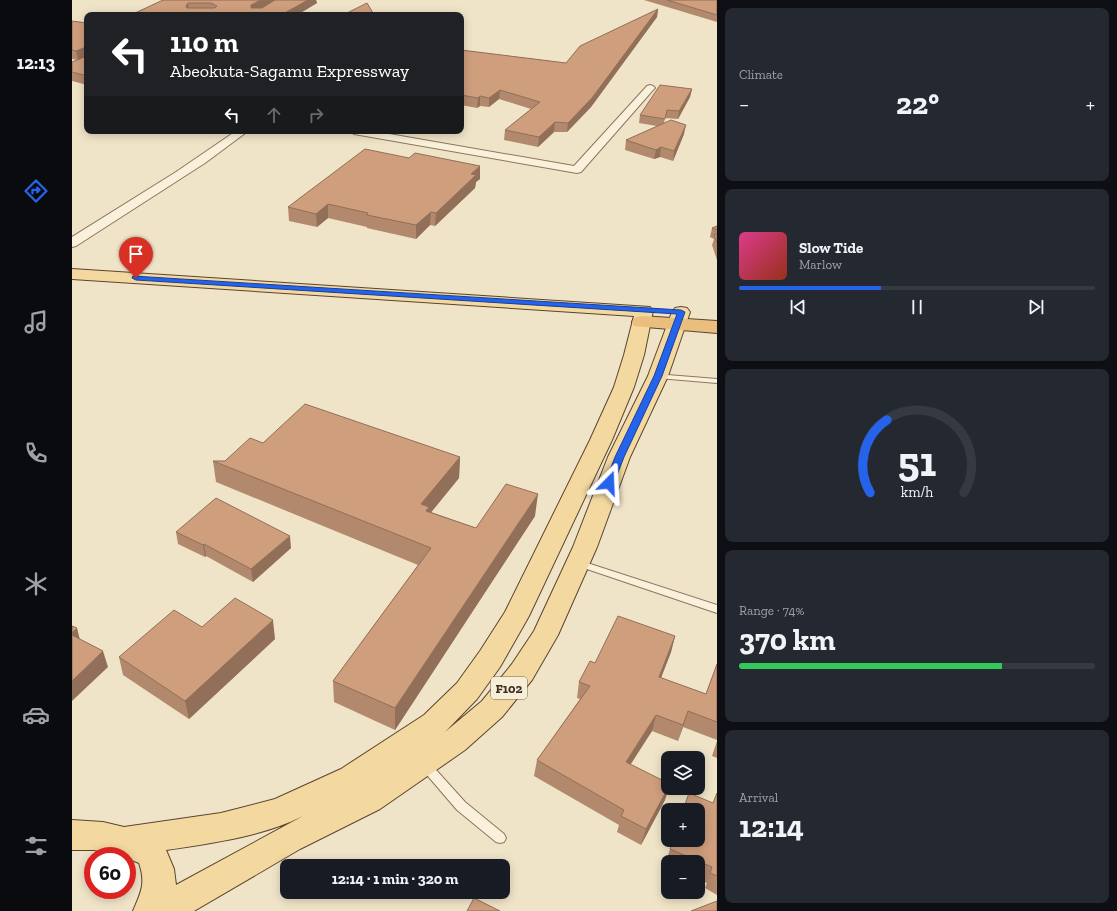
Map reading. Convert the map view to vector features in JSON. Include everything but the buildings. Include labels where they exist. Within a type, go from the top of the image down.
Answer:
[{"type":"highway","points":[[679,319],[717,313]]},
{"type":"highway","points":[[643,316],[679,319],[717,327]]},
{"type":"main road","points":[[72,274],[643,316]]},
{"type":"main road","points":[[72,283],[643,316]]},
{"type":"main road","name":"F102","points":[[126,841],[221,827],[280,812],[352,778],[396,750],[434,724],[467,691],[490,659],[516,616],[602,440],[626,380],[643,316]]},
{"type":"main road","name":"F102","points":[[162,911],[289,839],[369,799],[455,741],[492,709],[522,672],[545,635],[578,563],[619,457],[658,376],[679,319]]},
{"type":"main road","name":"F102","points":[[72,835],[95,835],[126,841],[151,853],[160,873],[159,895],[150,911]]},
{"type":"street","points":[[371,134],[577,170],[650,88]]},
{"type":"street","points":[[72,243],[118,212],[210,156],[239,134]]},
{"type":"lane","points":[[658,376],[717,381]]},
{"type":"lane","points":[[578,563],[717,609]]},
{"type":"lane","points":[[423,763],[462,806],[500,838]]},
{"type":"route","points":[[136,278],[597,308],[681,312],[658,376],[619,457],[609,483]]}]
